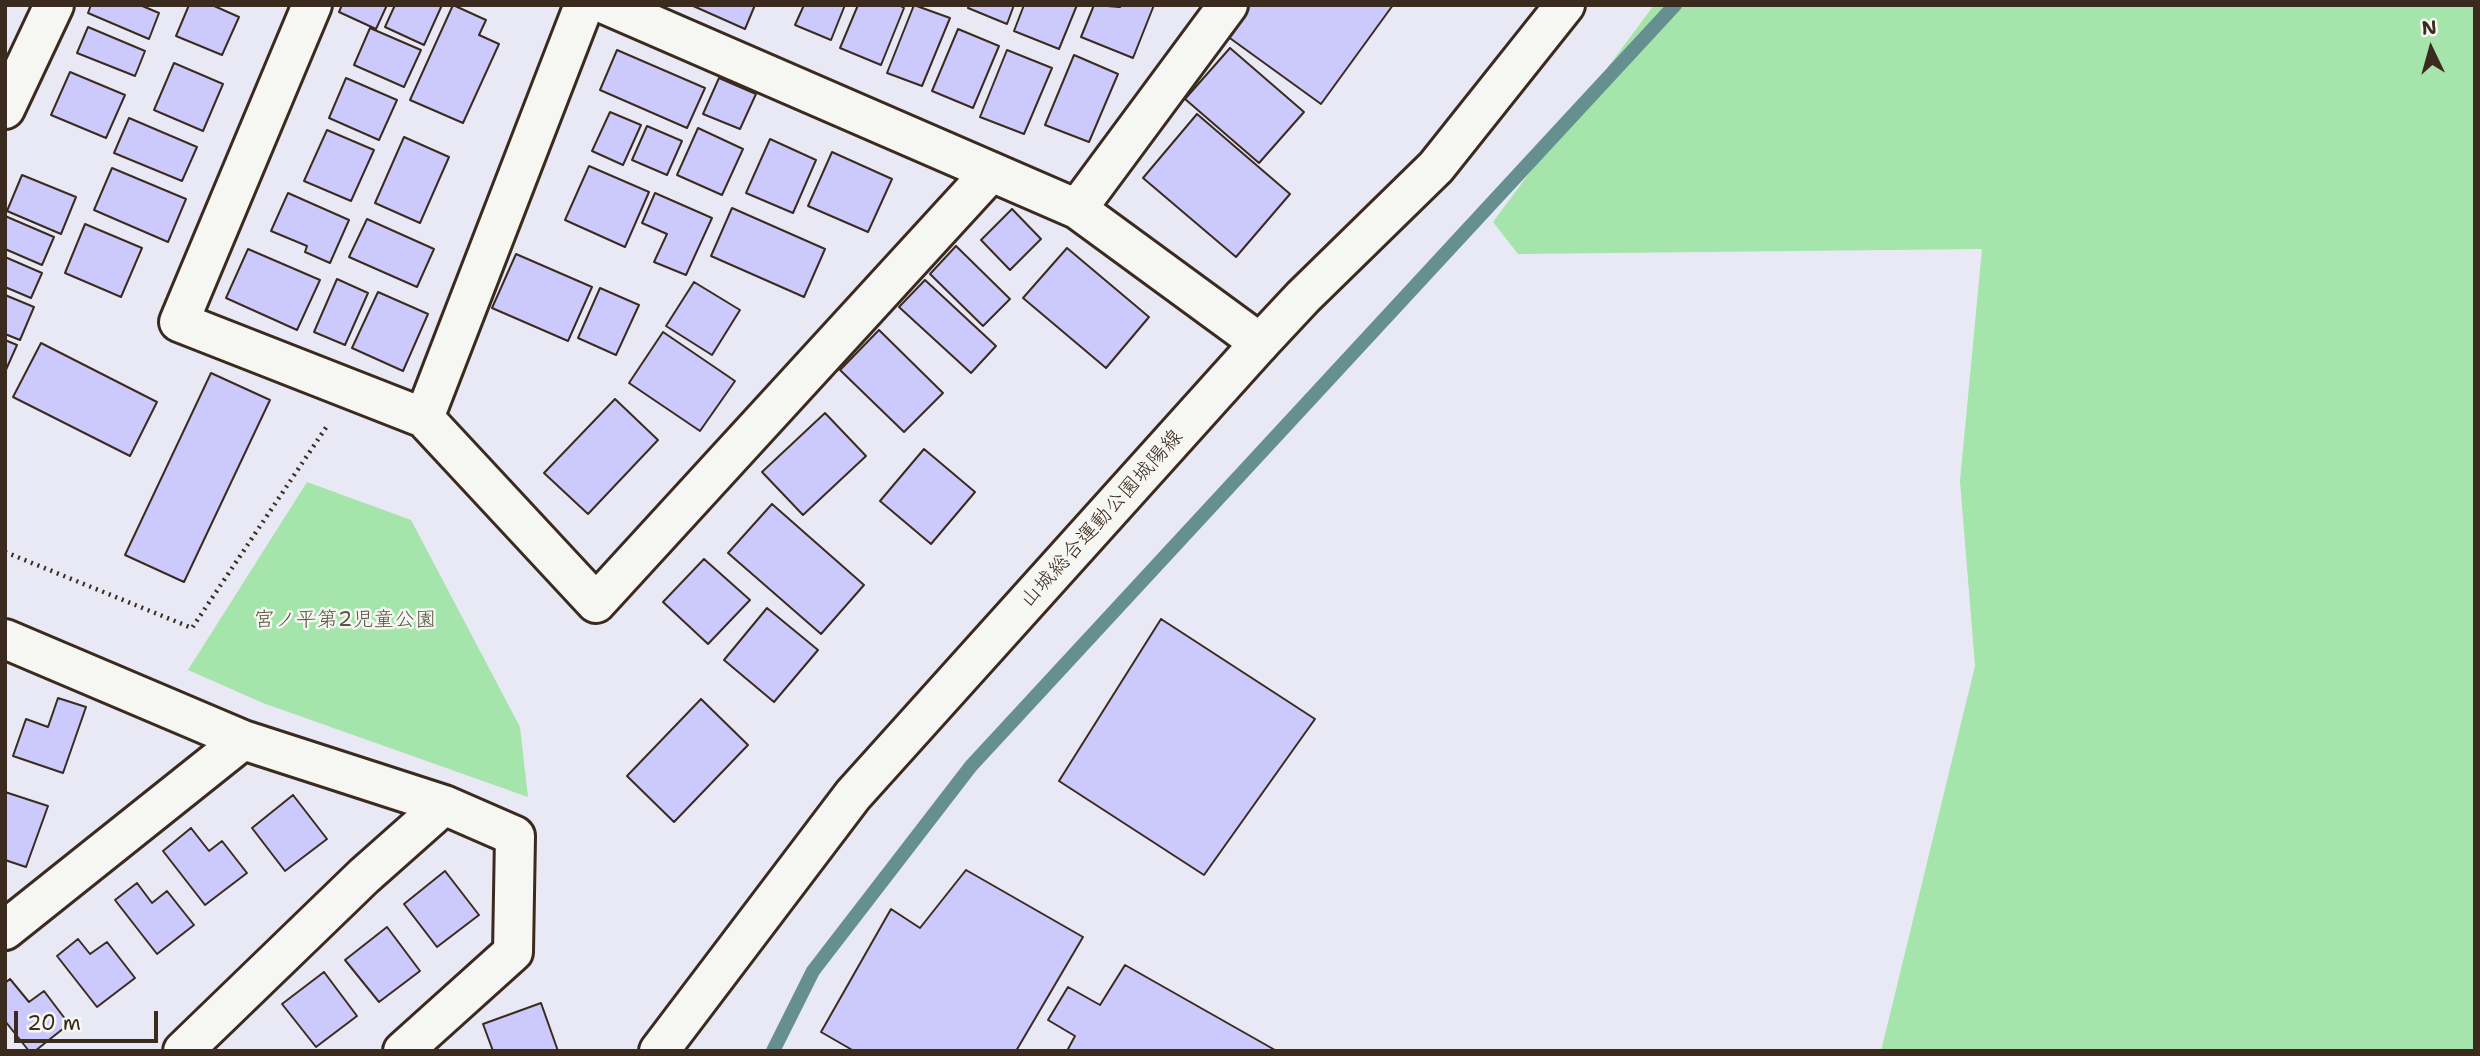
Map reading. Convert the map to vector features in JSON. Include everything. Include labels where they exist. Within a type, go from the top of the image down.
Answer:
[{"type":"street","points":[[5,109],[54,5]]},
{"type":"street","points":[[312,5],[179,323],[424,418],[596,603],[991,172]]},
{"type":"street","points":[[424,418],[584,5]]},
{"type":"street","points":[[607,5],[1077,209],[1260,343]]},
{"type":"street","points":[[1077,209],[1227,5]]},
{"type":"street","name":"山城総合運動公園城陽線","points":[[659,1051],[853,794],[1260,343],[1303,297],[1436,167],[1565,5]]},
{"type":"street","points":[[5,639],[243,740],[444,805],[515,836],[513,952],[403,1051]]},
{"type":"street","points":[[6,929],[243,740]]},
{"type":"street","points":[[183,1051],[364,876],[444,805]]},
{"type":"path","points":[[5,552],[192,628],[352,389]]},
{"type":"green space","points":[[1654,5],[2475,5],[2475,1051],[1881,1051],[1975,666],[1960,481],[1982,249],[1518,254],[1493,222]]},
{"type":"green space","name":"宮ノ平第2児童公園","points":[[307,482],[411,520],[520,727],[528,797],[263,703],[188,670]]},
{"type":"building","points":[[91,5],[140,5],[159,13],[149,39],[88,13]]},
{"type":"building","points":[[189,5],[212,5],[239,17],[222,55],[176,36]]},
{"type":"building","points":[[342,5],[387,5],[376,29],[339,12]]},
{"type":"building","points":[[395,5],[442,5],[424,45],[385,27]]},
{"type":"building","points":[[453,5],[486,20],[479,35],[499,44],[463,123],[410,100]]},
{"type":"building","points":[[691,5],[755,5],[745,29]]},
{"type":"building","points":[[804,5],[845,5],[831,40],[795,25]]},
{"type":"building","points":[[858,5],[899,5],[904,8],[881,65],[840,48]]},
{"type":"building","points":[[914,5],[950,18],[922,86],[887,73]]},
{"type":"building","points":[[969,5],[1014,5],[1007,24],[968,8]]},
{"type":"building","points":[[1024,5],[1077,5],[1059,49],[1014,31]]},
{"type":"building","points":[[1094,5],[1154,5],[1133,58],[1081,37]]},
{"type":"building","points":[[1250,5],[1393,5],[1321,104],[1227,36]]},
{"type":"building","points":[[88,27],[145,51],[135,76],[77,53]]},
{"type":"building","points":[[370,28],[421,50],[404,87],[354,65]]},
{"type":"building","points":[[958,29],[999,46],[973,108],[932,91]]},
{"type":"building","points":[[1230,48],[1304,112],[1259,163],[1185,99]]},
{"type":"building","points":[[617,50],[705,88],[687,128],[600,90]]},
{"type":"building","points":[[1007,50],[1052,68],[1024,134],[980,117]]},
{"type":"building","points":[[1074,55],[1118,74],[1089,142],[1045,125]]},
{"type":"building","points":[[174,63],[223,84],[203,131],[154,110]]},
{"type":"building","points":[[70,72],[125,95],[106,138],[51,115]]},
{"type":"building","points":[[346,78],[397,100],[379,140],[329,118]]},
{"type":"building","points":[[719,78],[756,94],[740,129],[703,114]]},
{"type":"building","points":[[610,112],[641,125],[623,165],[592,151]]},
{"type":"building","points":[[1197,114],[1290,194],[1236,257],[1143,178]]},
{"type":"building","points":[[129,118],[197,147],[182,181],[114,153]]},
{"type":"building","points":[[647,126],[682,141],[667,175],[632,160]]},
{"type":"building","points":[[698,128],[743,149],[722,195],[677,175]]},
{"type":"building","points":[[327,130],[374,150],[351,201],[304,181]]},
{"type":"building","points":[[404,137],[449,157],[420,223],[375,203]]},
{"type":"building","points":[[770,139],[816,160],[793,213],[746,193]]},
{"type":"building","points":[[832,152],[892,179],[868,232],[808,206]]},
{"type":"building","points":[[589,166],[649,192],[625,247],[565,220]]},
{"type":"building","points":[[112,168],[186,199],[168,242],[94,210]]},
{"type":"building","points":[[22,175],[76,197],[61,234],[7,211]]},
{"type":"building","points":[[288,193],[349,220],[330,263],[305,252],[307,246],[271,231]]},
{"type":"building","points":[[655,193],[712,218],[686,275],[654,262],[667,234],[642,223]]},
{"type":"building","points":[[732,208],[825,249],[804,297],[711,256]]},
{"type":"building","points":[[1012,209],[1041,239],[1010,270],[981,240]]},
{"type":"building","points":[[5,216],[54,237],[42,265],[5,249]]},
{"type":"building","points":[[367,219],[434,249],[417,287],[349,257]]},
{"type":"building","points":[[85,224],[142,248],[121,297],[65,273]]},
{"type":"building","points":[[956,246],[1010,299],[983,326],[930,274]]},
{"type":"building","points":[[1067,248],[1149,317],[1106,368],[1023,298]]},
{"type":"building","points":[[248,249],[320,280],[297,330],[226,298]]},
{"type":"building","points":[[516,254],[592,287],[568,341],[492,308]]},
{"type":"building","points":[[5,257],[42,273],[31,298],[5,287]]},
{"type":"building","points":[[337,279],[368,293],[345,345],[314,332]]},
{"type":"building","points":[[925,280],[996,346],[971,373],[899,307]]},
{"type":"building","points":[[694,282],[740,310],[712,355],[666,326]]},
{"type":"building","points":[[600,288],[639,305],[616,355],[578,338]]},
{"type":"building","points":[[378,292],[428,314],[403,371],[352,348]]},
{"type":"building","points":[[5,295],[34,307],[20,340],[5,334]]},
{"type":"building","points":[[879,330],[943,393],[904,432],[840,370]]},
{"type":"building","points":[[663,332],[735,381],[700,431],[629,383]]},
{"type":"building","points":[[5,340],[17,345],[5,372]]},
{"type":"building","points":[[41,343],[157,402],[130,456],[13,397]]},
{"type":"building","points":[[211,373],[270,400],[184,582],[125,555]]},
{"type":"building","points":[[615,399],[658,440],[588,514],[544,473]]},
{"type":"building","points":[[825,413],[866,456],[803,515],[762,472]]},
{"type":"building","points":[[924,449],[975,492],[931,544],[880,501]]},
{"type":"building","points":[[772,504],[864,585],[821,634],[728,553]]},
{"type":"building","points":[[704,559],[750,600],[708,644],[663,602]]},
{"type":"building","points":[[767,608],[818,650],[774,702],[724,660]]},
{"type":"building","points":[[1161,619],[1315,719],[1204,875],[1059,781]]},
{"type":"building","points":[[58,698],[86,707],[63,773],[13,756],[26,719],[48,727]]},
{"type":"building","points":[[701,699],[748,745],[674,822],[627,776]]},
{"type":"building","points":[[5,792],[48,806],[26,867],[5,860]]},
{"type":"building","points":[[293,795],[327,839],[285,871],[252,828]]},
{"type":"building","points":[[191,828],[209,851],[222,841],[247,873],[205,905],[163,851]]},
{"type":"building","points":[[966,870],[1083,937],[1016,1051],[854,1051],[821,1032],[891,909],[920,928]]},
{"type":"building","points":[[445,871],[479,915],[437,947],[404,904]]},
{"type":"building","points":[[137,883],[152,903],[167,891],[194,925],[157,954],[115,900]]},
{"type":"building","points":[[387,927],[420,971],[379,1002],[345,960]]},
{"type":"building","points":[[78,939],[90,954],[107,942],[135,978],[97,1007],[57,956]]},
{"type":"building","points":[[1125,965],[1279,1051],[1067,1051],[1075,1036],[1048,1020],[1068,987],[1100,1005]]},
{"type":"building","points":[[324,972],[357,1016],[316,1047],[282,1004]]},
{"type":"building","points":[[10,979],[29,1002],[44,991],[69,1024],[35,1051],[29,1051],[5,1021],[5,983]]},
{"type":"building","points":[[541,1003],[558,1051],[493,1051],[483,1024]]},
{"type":"waterway","points":[[773,1051],[813,971],[971,766],[1675,5]]}]
